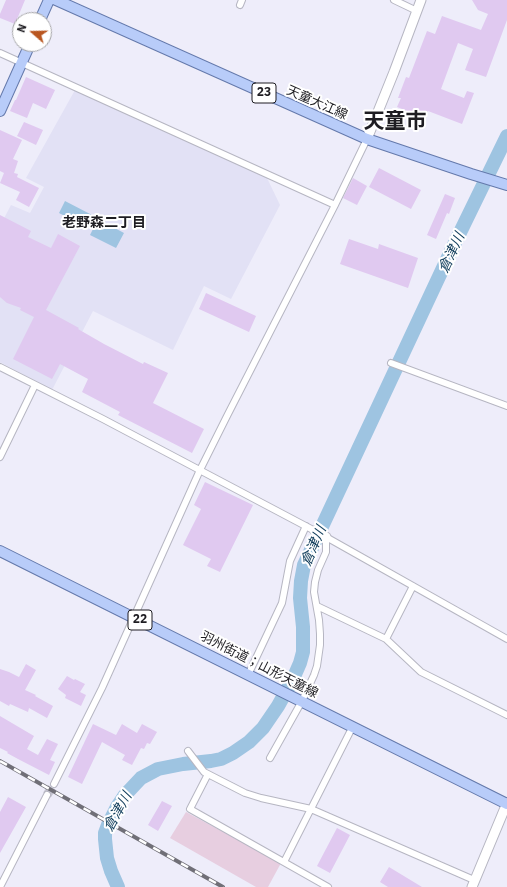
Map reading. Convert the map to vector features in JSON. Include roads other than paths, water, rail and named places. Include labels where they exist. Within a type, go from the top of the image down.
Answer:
[{"type":"main road","points":[[44,12],[49,0]]},
{"type":"main road","name":"天童大江線","points":[[56,0],[367,139],[507,185]]},
{"type":"main road","points":[[0,111],[27,52]]},
{"type":"main road","name":"羽州街道；山形天童線","points":[[0,551],[507,803]]},
{"type":"street","points":[[394,0],[417,11]]},
{"type":"street","points":[[54,784],[102,688],[200,470],[367,139],[421,0]]},
{"type":"street","points":[[0,53],[335,205]]},
{"type":"street","points":[[390,364],[405,368],[507,406]]},
{"type":"street","points":[[0,367],[306,526],[507,638]]},
{"type":"street","points":[[0,457],[34,385]]},
{"type":"street","points":[[248,675],[282,603],[290,562],[306,526]]},
{"type":"street","points":[[270,758],[314,675],[317,666],[320,634],[314,592],[318,570],[326,552],[326,538]]},
{"type":"street","points":[[386,639],[413,586]]},
{"type":"street","points":[[316,606],[386,639],[421,672],[507,715]]},
{"type":"street","points":[[284,862],[353,726]]},
{"type":"street","points":[[188,751],[206,773],[245,793],[311,809],[473,884],[507,803]]},
{"type":"street","points":[[206,773],[190,809],[328,887]]},
{"type":"street","points":[[0,887],[48,795]]},
{"type":"water","points":[[65,201],[92,215],[86,227],[59,213]]},
{"type":"water","points":[[98,219],[124,233],[116,248],[90,235]]},
{"type":"waterway","name":"倉津川","points":[[118,887],[107,858],[105,833],[117,807],[125,795],[141,778],[158,769],[221,759],[249,742],[263,728],[278,706],[293,679],[303,652],[303,627],[300,598],[304,565],[451,251],[507,136]]},
{"type":"tunnel","points":[[47,795],[54,784]]},
{"type":"railway","points":[[0,761],[223,887]]},
{"type":"district","name":"天童市","points":[[395,122]]},
{"type":"district","name":"老野森二丁目","points":[[104,223]]}]
